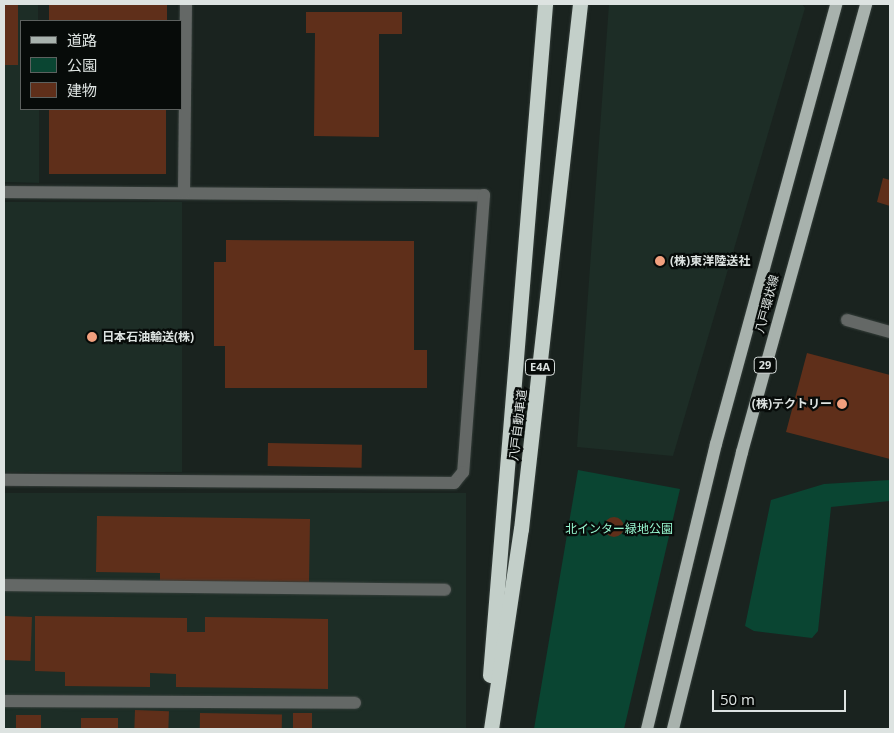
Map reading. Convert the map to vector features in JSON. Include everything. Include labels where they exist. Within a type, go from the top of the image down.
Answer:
[{"type":"highway","name":"八戸自動車道","points":[[486,729],[545,4]]},
{"type":"highway","name":"八戸自動車道","points":[[491,729],[521,529],[580,4]]},
{"type":"main road","name":"八戸環状線","points":[[648,729],[721,425],[836,4]]},
{"type":"main road","name":"八戸環状線","points":[[673,729],[745,442],[866,4]]},
{"type":"street","points":[[184,193],[186,4]]},
{"type":"street","points":[[4,192],[484,194],[463,472],[454,483],[4,480]]},
{"type":"street","points":[[847,320],[890,332]]},
{"type":"street","points":[[4,585],[445,590]]},
{"type":"street","points":[[4,701],[355,703]]},
{"type":"shaded area","points":[[4,4],[38,4],[38,20],[20,20],[20,110],[39,110],[39,183],[4,182]]},
{"type":"shaded area","name":"(株)東洋陸送社","points":[[609,4],[802,4],[805,8],[673,456],[577,447]]},
{"type":"shaded area","name":"日本石油輸送(株)","points":[[4,202],[182,202],[182,472],[4,472]]},
{"type":"shaded area","points":[[4,493],[466,493],[466,729],[4,729]]},
{"type":"green space","name":"北インター緑地公園","points":[[578,470],[680,489],[624,729],[534,729]]},
{"type":"green space","points":[[890,480],[890,501],[831,507],[818,631],[812,638],[754,631],[745,626],[771,500],[824,484]]},
{"type":"building","points":[[4,4],[18,4],[18,65],[4,65]]},
{"type":"building","points":[[49,4],[167,4],[167,20],[49,20]]},
{"type":"building","points":[[306,12],[402,12],[402,34],[379,34],[379,137],[314,136],[315,33],[306,33]]},
{"type":"building","points":[[49,110],[166,110],[166,174],[49,174]]},
{"type":"building","points":[[883,178],[890,180],[890,206],[877,202]]},
{"type":"building","points":[[226,240],[414,241],[414,350],[427,350],[427,388],[225,388],[225,346],[214,346],[214,262],[226,262]]},
{"type":"building","name":"(株)テクトリー","points":[[807,353],[890,375],[890,459],[786,432]]},
{"type":"building","points":[[268,443],[362,445],[362,468],[268,466]]},
{"type":"building","points":[[97,516],[310,519],[309,584],[160,582],[160,573],[96,572]]},
{"type":"building","points":[[614,517],[621,520],[624,527],[621,534],[614,537],[607,534],[604,527],[607,520]]},
{"type":"building","points":[[4,616],[32,617],[30,661],[4,660]]},
{"type":"building","points":[[35,616],[187,618],[187,632],[205,632],[205,617],[328,619],[328,689],[176,687],[176,674],[150,673],[150,687],[65,686],[65,672],[35,671]]},
{"type":"building","points":[[135,710],[169,711],[168,729],[134,729]]},
{"type":"building","points":[[200,713],[282,714],[282,729],[200,729]]},
{"type":"building","points":[[293,713],[312,713],[312,729],[293,729]]},
{"type":"building","points":[[16,715],[41,715],[41,729],[16,729]]},
{"type":"building","points":[[81,718],[118,718],[118,729],[81,729]]},
{"type":"place","name":"(株)東洋陸送社","points":[[660,261]]},
{"type":"place","name":"日本石油輸送(株)","points":[[92,337]]},
{"type":"place","name":"(株)テクトリー","points":[[842,404]]}]
